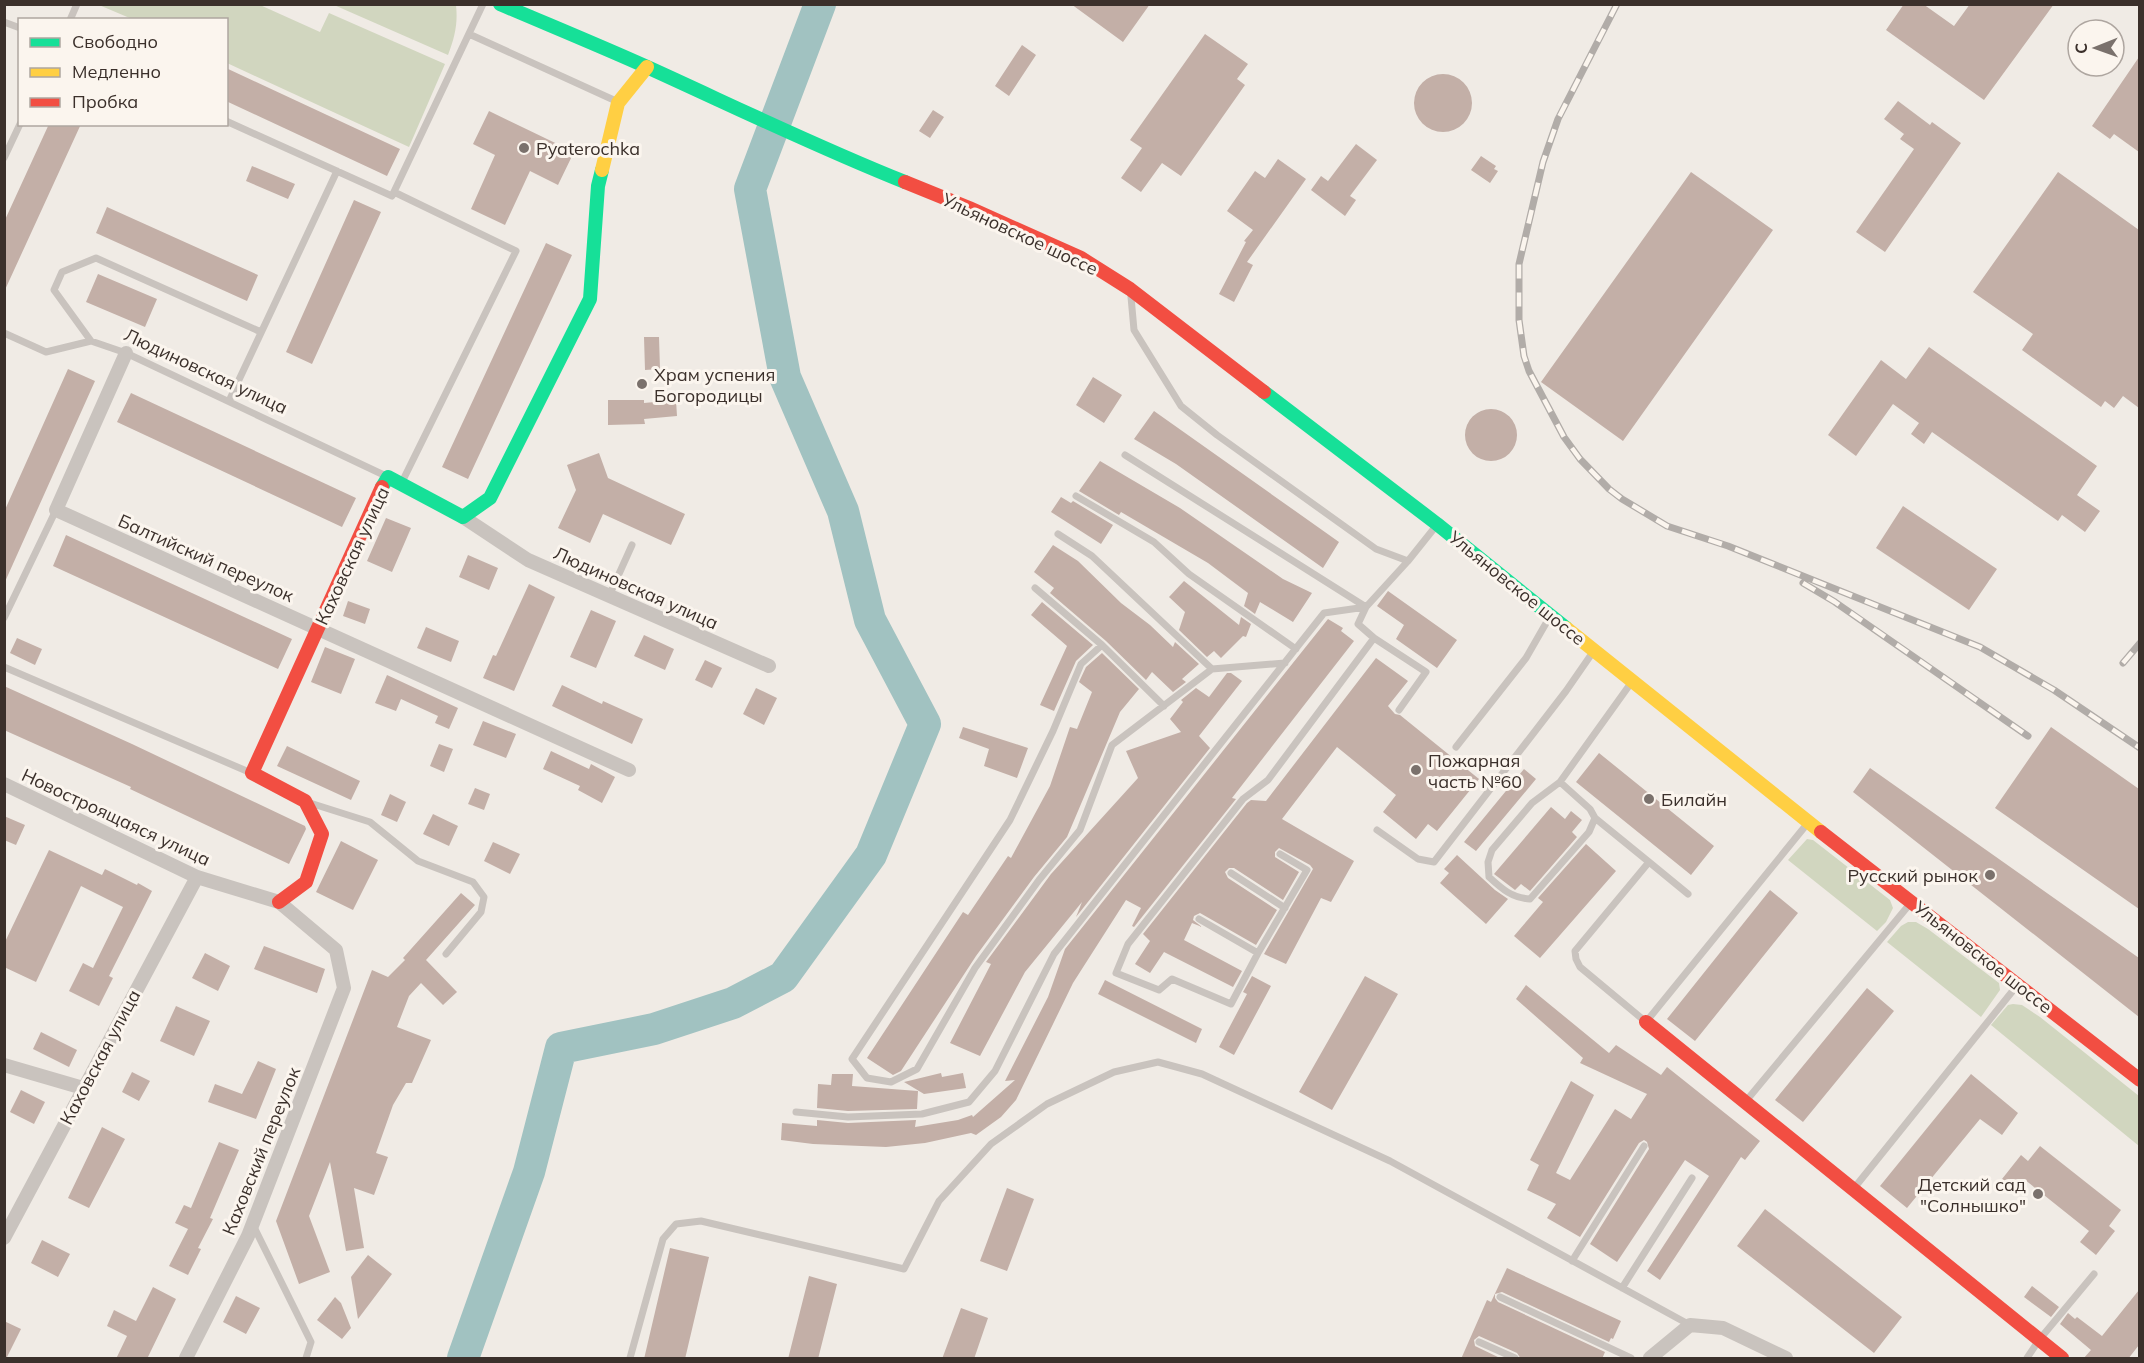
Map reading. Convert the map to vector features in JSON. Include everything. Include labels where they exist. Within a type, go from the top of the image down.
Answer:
[{"type":"main road","name":"Ульяновское шоссе","points":[[500,4],[647,67],[854,162],[969,208],[1080,258],[1130,289],[1437,524],[1808,822],[2019,984],[2139,1080]]},
{"type":"main road","points":[[463,517],[490,498],[590,299],[598,186],[618,103],[647,67]]},
{"type":"main road","name":"Каховская улица","points":[[252,773],[388,477],[463,517]]},
{"type":"main road","points":[[252,773],[305,801],[322,834],[306,882],[279,902]]},
{"type":"main road","points":[[1646,1022],[2062,1359]]},
{"type":"street","points":[[56,510],[126,353]]},
{"type":"street","name":"Балтийский переулок","points":[[56,510],[629,770]]},
{"type":"street","name":"Людиновская улица","points":[[463,517],[528,561],[769,666]]},
{"type":"street","name":"Новостроящаяся улица","points":[[4,784],[197,877],[279,902],[336,950]]},
{"type":"street","name":"Каховская улица","points":[[4,1238],[197,877]]},
{"type":"street","name":"Каховский переулок","points":[[186,1359],[252,1224],[344,988],[336,950]]},
{"type":"street","points":[[4,1065],[83,1088]]},
{"type":"street","points":[[1650,1359],[1690,1325],[1723,1328],[1786,1359]]},
{"type":"lane","points":[[71,18],[78,4]]},
{"type":"lane","points":[[228,122],[392,196],[483,4]]},
{"type":"lane","points":[[469,34],[618,103]]},
{"type":"lane","points":[[4,158],[19,126]]},
{"type":"lane","points":[[230,400],[337,171]]},
{"type":"lane","points":[[394,192],[516,251],[401,484]]},
{"type":"lane","points":[[4,333],[46,352],[91,340],[54,290],[62,272],[96,258],[261,332]]},
{"type":"lane","points":[[1130,289],[1134,330],[1181,406],[1217,435],[1376,549],[1408,561]]},
{"type":"lane","name":"Людиновская улица","points":[[91,340],[126,353],[230,400],[388,477]]},
{"type":"lane","points":[[1125,455],[1366,607]]},
{"type":"lane","points":[[1076,496],[1154,542],[1189,574],[1296,649]]},
{"type":"lane","points":[[4,618],[56,510]]},
{"type":"lane","points":[[1399,710],[1426,672],[1374,638],[1358,624],[1366,607],[1408,561],[1437,524]]},
{"type":"lane","points":[[1058,534],[1092,556],[1212,669]]},
{"type":"lane","points":[[609,596],[632,545]]},
{"type":"lane","points":[[1035,588],[1102,645],[1164,706]]},
{"type":"lane","points":[[796,1112],[848,1117],[922,1114],[969,1102],[995,1071],[1054,954],[1324,613],[1366,607]]},
{"type":"lane","points":[[1456,747],[1526,658],[1550,616]]},
{"type":"lane","points":[[1280,854],[1307,870],[1258,953],[1232,1004],[1172,980],[1159,990],[1116,973],[1128,944],[1243,799],[1268,780],[1374,638]]},
{"type":"lane","points":[[1102,645],[1081,664],[1053,731],[1010,820],[852,1059],[867,1078],[891,1082],[917,1069],[975,968],[1039,880],[1080,830],[1112,745],[1212,669],[1285,663]]},
{"type":"lane","points":[[1377,830],[1418,858],[1434,862],[1594,650]]},
{"type":"lane","points":[[4,667],[252,773]]},
{"type":"lane","points":[[1595,818],[1589,832],[1530,899],[1517,898],[1503,890],[1489,877],[1488,862],[1492,850],[1532,803],[1560,782],[1633,681]]},
{"type":"lane","points":[[1560,782],[1590,808],[1595,818],[1688,894]]},
{"type":"lane","points":[[305,801],[370,822],[418,861],[473,882],[484,897],[481,912],[446,954]]},
{"type":"lane","points":[[1648,862],[1575,951],[1575,959],[1580,967],[1646,1022],[1808,822]]},
{"type":"lane","points":[[1231,873],[1285,908]]},
{"type":"lane","points":[[1746,1101],[1912,902]]},
{"type":"lane","points":[[1199,919],[1258,953]]},
{"type":"lane","points":[[1853,1189],[2019,984]]},
{"type":"lane","points":[[630,1359],[663,1239],[676,1224],[701,1221],[904,1269],[939,1201],[991,1144],[1047,1104],[1114,1072],[1158,1062],[1202,1074],[1390,1161],[1690,1325]]},
{"type":"lane","points":[[1572,1261],[1644,1146]]},
{"type":"lane","points":[[1622,1288],[1692,1178]]},
{"type":"lane","points":[[252,1224],[311,1342],[306,1359]]},
{"type":"lane","points":[[2027,1359],[2039,1340],[2094,1274]]},
{"type":"lane","points":[[1500,1297],[1617,1356],[1631,1359]]},
{"type":"lane","points":[[1479,1342],[1515,1359]]},
{"type":"green space","points":[[99,5],[260,5],[320,32],[329,13],[445,64],[409,147],[228,63],[228,18],[130,18]]},
{"type":"green space","points":[[334,5],[456,5],[457,18],[448,55]]},
{"type":"green space","points":[[1807,839],[1813,840],[1890,900],[1893,908],[1886,922],[1877,931],[1788,860]]},
{"type":"green space","points":[[1908,922],[1916,922],[1928,929],[1999,983],[2000,990],[1981,1017],[1887,942],[1901,926]]},
{"type":"green space","points":[[2008,1005],[2022,1005],[2040,1017],[2139,1096],[2139,1146],[1991,1025]]},
{"type":"building","points":[[1071,4],[1150,4],[1123,42]]},
{"type":"building","points":[[1904,4],[1923,4],[1954,26],[1970,4],[2054,4],[1984,100],[1886,30]]},
{"type":"building","points":[[1205,34],[1248,64],[1237,79],[1245,85],[1181,176],[1162,163],[1141,192],[1121,178],[1142,148],[1130,140]]},
{"type":"building","points":[[1022,45],[1036,55],[1009,96],[995,86]]},
{"type":"building","points":[[2139,57],[2139,152],[2114,134],[2110,139],[2092,126]]},
{"type":"building","points":[[228,69],[400,149],[387,176],[228,102]]},
{"type":"building","points":[[1443,74],[1454,76],[1464,82],[1470,92],[1472,103],[1470,114],[1464,124],[1454,130],[1443,132],[1432,130],[1422,124],[1416,114],[1414,103],[1416,92],[1422,82],[1432,76]]},
{"type":"building","points":[[1898,101],[1930,125],[1932,122],[1961,143],[1885,252],[1856,232],[1914,149],[1900,139],[1904,134],[1884,119]]},
{"type":"building","points":[[933,110],[944,117],[930,138],[919,131]]},
{"type":"building","points":[[489,111],[574,152],[558,185],[530,171],[505,225],[471,209],[495,155],[473,144]]},
{"type":"building","points":[[48,126],[80,126],[4,292],[4,222]]},
{"type":"building","points":[[1356,144],[1377,160],[1350,196],[1356,200],[1345,216],[1311,190],[1321,176],[1328,181]]},
{"type":"building","points":[[1481,156],[1496,166],[1494,169],[1498,171],[1490,183],[1471,170]]},
{"type":"building","points":[[1278,159],[1306,179],[1247,262],[1253,265],[1234,302],[1219,294],[1246,242],[1244,241],[1253,230],[1227,211],[1255,171],[1265,178]]},
{"type":"building","points":[[252,166],[295,184],[288,199],[246,181]]},
{"type":"building","points":[[1691,172],[1773,230],[1623,441],[1541,382]]},
{"type":"building","points":[[2058,172],[2139,230],[2139,408],[2123,396],[2114,408],[2105,401],[2101,407],[2022,350],[2033,334],[1973,292]]},
{"type":"building","points":[[354,200],[381,212],[312,364],[286,352]]},
{"type":"building","points":[[107,207],[258,275],[247,301],[96,233]]},
{"type":"building","points":[[546,243],[572,255],[468,479],[442,467]]},
{"type":"building","points":[[98,274],[157,299],[145,327],[86,302]]},
{"type":"building","points":[[644,337],[659,337],[660,369],[645,370]]},
{"type":"building","points":[[1929,347],[2097,466],[2077,495],[2100,511],[2085,532],[2062,515],[2058,521],[1932,432],[1924,444],[1911,434],[1919,423],[1893,404],[1856,456],[1828,435],[1881,360],[1906,379]]},
{"type":"building","points":[[68,369],[95,381],[4,584],[4,512]]},
{"type":"building","points":[[1093,377],[1122,395],[1104,423],[1076,405]]},
{"type":"building","points":[[131,393],[356,498],[342,527],[117,422]]},
{"type":"building","points":[[608,400],[644,400],[644,403],[676,400],[677,416],[644,419],[645,424],[608,425]]},
{"type":"building","points":[[1491,409],[1501,411],[1509,417],[1515,425],[1517,435],[1515,445],[1509,453],[1501,459],[1491,461],[1481,459],[1473,453],[1467,445],[1465,435],[1467,425],[1473,417],[1481,411]]},
{"type":"building","points":[[1154,411],[1339,542],[1323,568],[1176,464],[1134,439]]},
{"type":"building","points":[[599,453],[608,478],[685,514],[671,545],[603,514],[590,543],[558,528],[576,490],[567,465]]},
{"type":"building","points":[[1100,461],[1180,508],[1283,579],[1312,593],[1293,622],[1260,602],[1255,614],[1244,606],[1248,593],[1208,563],[1121,512],[1119,515],[1079,491]]},
{"type":"building","points":[[1061,497],[1071,503],[1073,501],[1113,525],[1101,544],[1051,512]]},
{"type":"building","points":[[1903,506],[1997,569],[1969,610],[1876,548]]},
{"type":"building","points":[[386,518],[411,528],[392,572],[367,561]]},
{"type":"building","points":[[66,535],[292,639],[278,669],[53,566]]},
{"type":"building","points":[[1053,545],[1078,561],[1121,603],[1150,625],[1173,647],[1175,642],[1199,664],[1182,679],[1186,682],[1173,692],[1152,672],[1146,680],[1106,641],[1050,593],[1054,588],[1034,572]]},
{"type":"building","points":[[468,555],[498,568],[489,590],[459,577]]},
{"type":"building","points":[[1184,581],[1239,625],[1241,617],[1251,624],[1246,637],[1243,636],[1221,658],[1214,651],[1207,657],[1179,630],[1185,612],[1169,597]]},
{"type":"building","points":[[529,584],[555,597],[514,691],[483,678],[493,655],[496,656]]},
{"type":"building","points":[[1388,591],[1457,640],[1437,668],[1396,639],[1404,625],[1377,606]]},
{"type":"building","points":[[348,601],[370,609],[365,624],[343,616]]},
{"type":"building","points":[[1042,602],[1093,645],[1076,661],[1054,711],[1040,705],[1067,646],[1031,615]]},
{"type":"building","points":[[591,610],[616,621],[596,668],[570,657]]},
{"type":"building","points":[[1328,619],[1343,628],[1341,631],[1354,641],[1232,798],[1236,799],[1134,927],[1132,926],[1141,908],[1126,900],[1073,983],[1016,1100],[1001,1117],[976,1135],[971,1133],[925,1143],[886,1147],[813,1144],[781,1140],[782,1123],[817,1126],[817,1120],[848,1123],[916,1120],[915,1127],[958,1120],[972,1115],[973,1117],[1015,1080],[1005,1081],[1048,997],[1065,949]]},
{"type":"building","points":[[426,627],[459,641],[451,662],[417,648]]},
{"type":"building","points":[[644,635],[674,649],[665,670],[634,656]]},
{"type":"building","points":[[17,638],[42,649],[35,665],[10,653]]},
{"type":"building","points":[[325,647],[355,659],[341,694],[311,682]]},
{"type":"building","points":[[1102,653],[1139,689],[1120,712],[1067,837],[1034,877],[976,956],[901,1071],[893,1075],[867,1058],[963,912],[968,915],[1008,856],[1011,858],[1050,786],[1070,727],[1077,729],[1092,692],[1079,682],[1086,667]]},
{"type":"building","points":[[1376,658],[1408,681],[1388,706],[1395,714],[1400,715],[1479,779],[1437,831],[1428,824],[1416,839],[1383,812],[1396,795],[1337,747],[1282,819],[1354,861],[1331,902],[1321,898],[1286,964],[1264,954],[1313,869],[1310,865],[1279,848],[1275,852],[1275,857],[1299,872],[1283,900],[1234,868],[1229,868],[1225,872],[1228,878],[1277,910],[1256,945],[1200,913],[1194,916],[1193,920],[1202,927],[1192,923],[1184,940],[1242,971],[1233,987],[1164,952],[1150,973],[1135,964],[1150,941],[1143,934],[1247,803],[1251,800],[1266,801]]},
{"type":"building","points":[[705,660],[722,668],[712,688],[695,680]]},
{"type":"building","points":[[1227,673],[1231,673],[1242,681],[1199,736],[1210,748],[1076,917],[1082,902],[1025,972],[980,1056],[950,1043],[991,964],[986,962],[1051,874],[1138,778],[1126,751],[1181,732],[1170,719],[1183,702],[1181,700],[1196,688],[1209,697]]},
{"type":"building","points":[[387,675],[458,708],[449,729],[435,723],[438,716],[401,699],[396,711],[375,703]]},
{"type":"building","points":[[562,685],[602,704],[603,701],[643,719],[632,744],[552,706]]},
{"type":"building","points":[[4,686],[305,826],[306,829],[289,864],[130,789],[131,787],[4,730]]},
{"type":"building","points":[[756,688],[777,698],[764,725],[743,714]]},
{"type":"building","points":[[483,721],[516,734],[506,758],[473,745]]},
{"type":"building","points":[[963,727],[1028,748],[1017,778],[984,766],[989,749],[959,738]]},
{"type":"building","points":[[2051,727],[2139,789],[2139,909],[1995,808]]},
{"type":"building","points":[[439,744],[453,749],[444,772],[430,766]]},
{"type":"building","points":[[287,746],[360,781],[351,800],[277,766]]},
{"type":"building","points":[[551,751],[589,769],[591,764],[615,777],[602,803],[578,790],[580,786],[543,769]]},
{"type":"building","points":[[1599,753],[1714,846],[1691,875],[1576,782]]},
{"type":"building","name":"Русский рынок","points":[[1870,768],[2139,958],[2139,1017],[1853,792]]},
{"type":"building","points":[[1524,769],[1536,779],[1476,851],[1464,842]]},
{"type":"building","points":[[475,788],[490,794],[484,810],[468,804]]},
{"type":"building","points":[[390,794],[406,802],[397,822],[381,815]]},
{"type":"building","points":[[1551,807],[1565,819],[1571,811],[1582,820],[1572,832],[1577,837],[1530,891],[1521,884],[1515,890],[1494,874]]},
{"type":"building","points":[[433,814],[458,826],[449,846],[423,834]]},
{"type":"building","points":[[4,816],[25,825],[16,845],[4,840]]},
{"type":"building","points":[[341,841],[378,860],[353,910],[316,892]]},
{"type":"building","points":[[493,842],[520,854],[510,874],[484,861]]},
{"type":"building","points":[[1586,844],[1616,871],[1540,958],[1514,936],[1543,902],[1538,898]]},
{"type":"building","points":[[49,850],[102,875],[105,869],[152,891],[109,976],[113,978],[99,1006],[69,991],[83,963],[93,968],[123,907],[81,886],[36,982],[4,967],[4,944]]},
{"type":"building","points":[[1457,855],[1508,899],[1486,924],[1440,883],[1449,873],[1444,869]]},
{"type":"building","points":[[1770,890],[1798,913],[1695,1041],[1667,1019]]},
{"type":"building","points":[[461,893],[475,905],[426,960],[457,992],[443,1005],[421,983],[409,996],[397,1027],[431,1040],[412,1083],[406,1083],[393,1105],[376,1153],[388,1157],[374,1195],[354,1188],[364,1248],[346,1251],[330,1162],[309,1216],[330,1272],[299,1284],[276,1221],[372,970],[388,977]]},
{"type":"building","points":[[264,946],[325,969],[317,993],[254,969]]},
{"type":"building","points":[[205,953],[230,966],[218,991],[192,978]]},
{"type":"building","points":[[1252,976],[1271,986],[1234,1055],[1219,1047],[1247,994],[1243,992]]},
{"type":"building","points":[[1365,976],[1398,994],[1332,1110],[1299,1092]]},
{"type":"building","points":[[1105,980],[1202,1029],[1196,1043],[1098,994]]},
{"type":"building","points":[[1526,985],[1609,1053],[1616,1045],[1661,1075],[1667,1067],[1760,1141],[1745,1160],[1741,1157],[1660,1280],[1647,1271],[1709,1176],[1685,1160],[1617,1262],[1590,1244],[1649,1149],[1644,1140],[1639,1143],[1580,1237],[1547,1218],[1556,1204],[1527,1190],[1539,1165],[1530,1160],[1571,1081],[1594,1095],[1556,1173],[1570,1180],[1615,1109],[1631,1119],[1647,1094],[1580,1063],[1583,1058],[1516,999]]},
{"type":"building","points":[[1867,988],[1894,1011],[1803,1122],[1775,1100]]},
{"type":"building","points":[[176,1006],[210,1021],[194,1056],[160,1041]]},
{"type":"building","points":[[41,1032],[77,1050],[69,1067],[33,1049]]},
{"type":"building","points":[[258,1061],[276,1069],[256,1119],[208,1102],[215,1084],[242,1094]]},
{"type":"building","points":[[132,1072],[150,1081],[139,1101],[122,1092]]},
{"type":"building","points":[[941,1073],[942,1077],[963,1073],[966,1088],[924,1094],[904,1082]]},
{"type":"building","points":[[832,1074],[853,1074],[852,1086],[918,1091],[917,1109],[848,1111],[817,1108],[818,1084],[831,1085]]},
{"type":"building","points":[[1971,1074],[2018,1113],[2002,1135],[1980,1119],[1907,1208],[1880,1186]]},
{"type":"building","points":[[21,1090],[45,1102],[34,1124],[10,1112]]},
{"type":"building","points":[[102,1127],[125,1139],[89,1208],[68,1198]]},
{"type":"building","points":[[219,1142],[239,1150],[210,1218],[213,1219],[198,1248],[201,1249],[188,1275],[169,1266],[188,1229],[175,1223],[184,1205],[191,1208]]},
{"type":"building","points":[[2040,1146],[2121,1210],[2109,1226],[2115,1231],[2096,1255],[2080,1242],[2089,1231],[2024,1179],[2015,1190],[2002,1179],[2021,1155],[2028,1161]]},
{"type":"building","points":[[1007,1188],[1034,1199],[1007,1271],[980,1261]]},
{"type":"building","points":[[1765,1209],[1902,1317],[1874,1353],[1737,1246]]},
{"type":"building","points":[[42,1240],[70,1254],[58,1277],[31,1263]]},
{"type":"building","points":[[670,1248],[709,1257],[685,1359],[644,1359]]},
{"type":"building","points":[[368,1255],[392,1274],[358,1319],[351,1277]]},
{"type":"building","points":[[1507,1268],[1621,1321],[1613,1339],[1611,1338],[1609,1342],[1502,1292],[1495,1294],[1498,1302],[1605,1352],[1602,1359],[1521,1359],[1517,1353],[1479,1336],[1474,1340],[1475,1346],[1502,1359],[1461,1359],[1487,1300],[1491,1302]]},
{"type":"building","points":[[809,1276],[837,1284],[818,1359],[788,1359]]},
{"type":"building","points":[[2032,1286],[2059,1307],[2051,1317],[2024,1297]]},
{"type":"building","points":[[153,1287],[176,1299],[147,1359],[116,1359],[127,1336],[107,1326],[114,1310],[136,1321]]},
{"type":"building","points":[[2139,1290],[2139,1345],[2128,1359],[2083,1359],[2091,1350],[2060,1324],[2068,1313],[2102,1336]]},
{"type":"building","points":[[236,1296],[260,1308],[246,1334],[223,1322]]},
{"type":"building","points":[[335,1297],[341,1303],[351,1328],[342,1339],[317,1320]]},
{"type":"building","points":[[961,1308],[988,1318],[974,1359],[942,1359]]},
{"type":"building","points":[[4,1321],[21,1329],[6,1359],[4,1359]]},
{"type":"waterway","points":[[463,1358],[529,1172],[561,1048],[654,1029],[733,1003],[783,977],[871,855],[925,724],[870,620],[843,511],[785,377],[750,189],[820,4]]},
{"type":"railway","points":[[1617,4],[1558,119],[1543,162],[1519,264],[1519,320],[1524,356],[1529,371],[1564,437],[1580,459],[1609,489],[1667,526],[1728,546],[1980,647],[2054,690],[2140,748]]},
{"type":"railway","points":[[1803,583],[1835,602],[2028,736]]},
{"type":"railway","points":[[2123,663],[2140,643]]},
{"type":"traffic: fast","points":[[500,4],[629,59],[807,141],[905,182]]},
{"type":"traffic: fast","points":[[382,487],[388,477],[463,517],[490,498],[590,299],[598,186],[602,170]]},
{"type":"traffic: fast","points":[[1264,392],[1437,524],[1566,628]]},
{"type":"traffic: slow","points":[[602,170],[618,103],[647,67]]},
{"type":"traffic: slow","points":[[1566,628],[1821,832]]},
{"type":"traffic: jam","points":[[905,182],[1081,258],[1130,289],[1264,392]]},
{"type":"traffic: jam","points":[[279,902],[306,882],[322,834],[305,801],[252,773],[382,487]]},
{"type":"traffic: jam","points":[[1821,832],[2140,1080]]},
{"type":"traffic: jam","points":[[1646,1022],[2062,1358]]},
{"type":"place","name":"Pyaterochka","points":[[524,148]]},
{"type":"place","name":"Храм успения Богородицы","points":[[642,384]]},
{"type":"place","name":"Пожарная часть №60","points":[[1416,770]]},
{"type":"place","name":"Билайн","points":[[1649,799]]},
{"type":"place","name":"Русский рынок","points":[[1990,875]]},
{"type":"place","name":"Детский сад \"Солнышко\"","points":[[2038,1194]]}]
